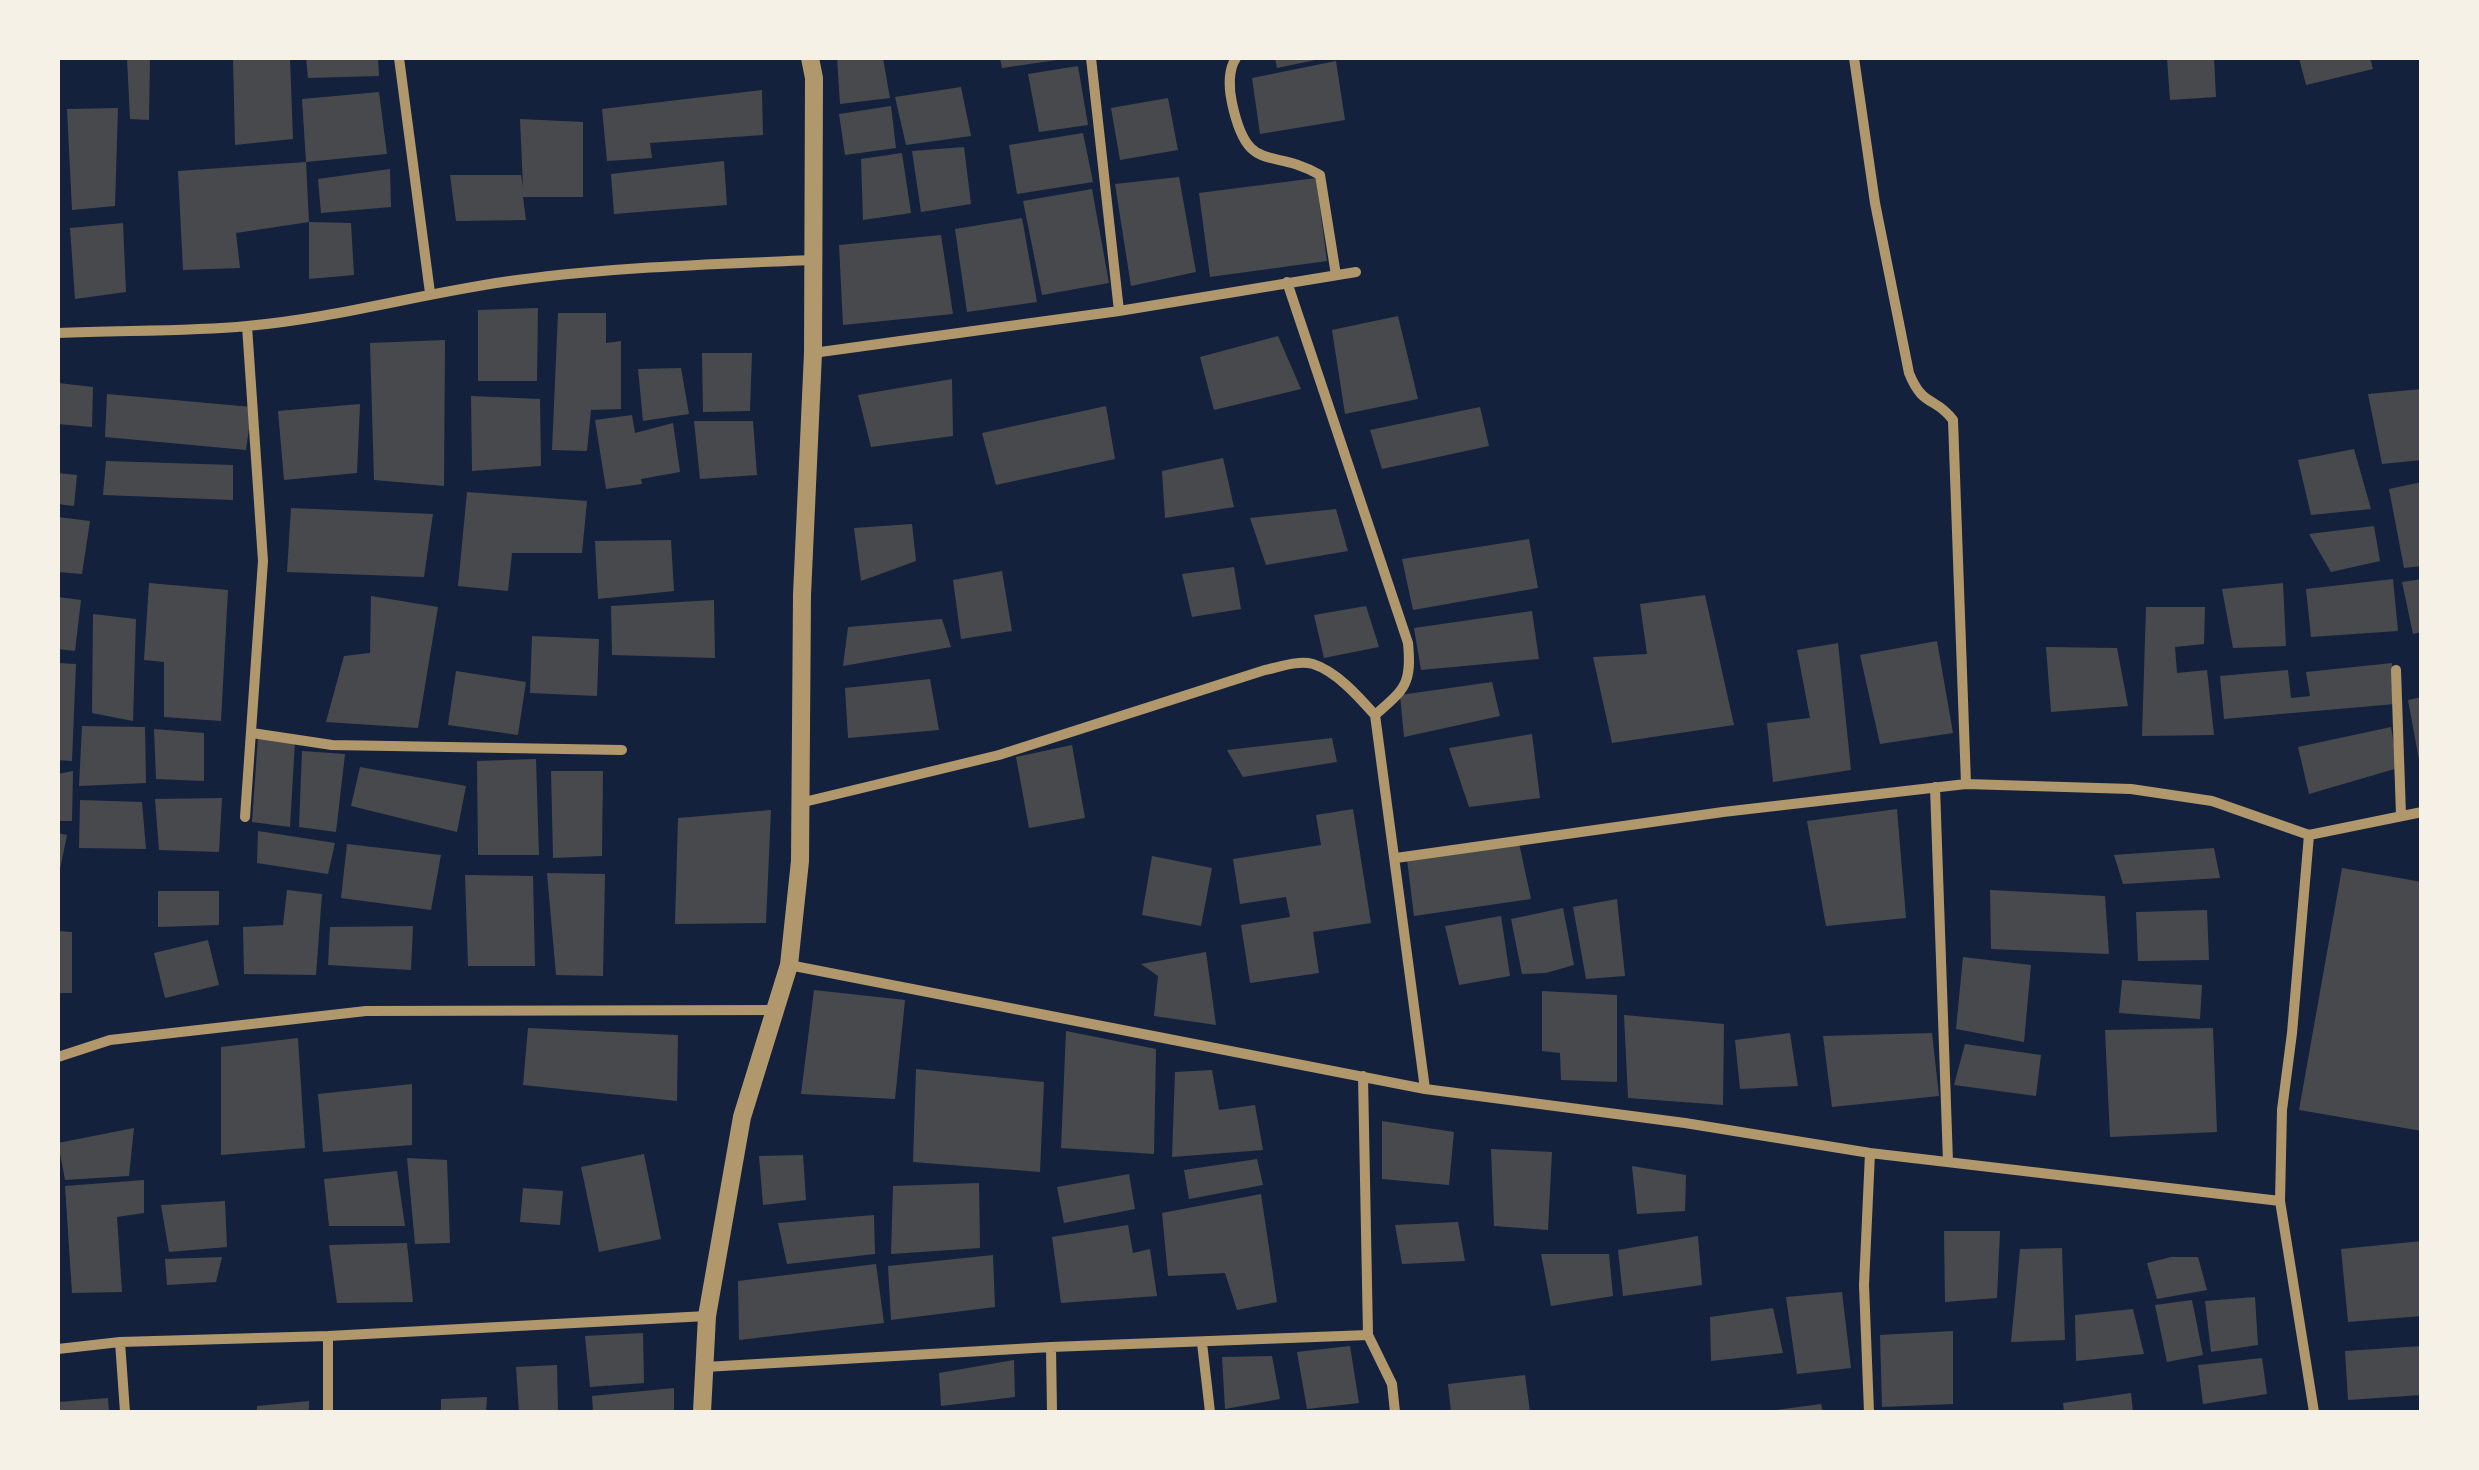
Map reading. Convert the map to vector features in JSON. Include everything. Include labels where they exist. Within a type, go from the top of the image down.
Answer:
[{"type":"street","points":[[399,58],[430,294]]},
{"type":"street","points":[[702,1412],[708,1316],[742,1117],[789,966],[800,861],[802,595],[812,353],[814,78],[810,58]]},
{"type":"street","points":[[1091,58],[1119,311]]},
{"type":"street","points":[[1236,58],[1230,93],[1236,125],[1248,148],[1273,161],[1302,165],[1320,175],[1336,275]]},
{"type":"street","points":[[1854,58],[1875,204],[1909,372],[1919,395],[1953,420],[1966,784]]},
{"type":"street","points":[[58,333],[247,326],[387,306],[430,294],[520,280],[812,260]]},
{"type":"street","points":[[812,353],[1119,311],[1356,272]]},
{"type":"street","points":[[1288,282],[1408,643],[1410,674],[1406,685],[1376,715]]},
{"type":"street","points":[[246,817],[263,561],[247,326]]},
{"type":"street","points":[[800,803],[999,755],[1265,670],[1296,663],[1314,664],[1353,691],[1376,715],[1426,1089]]},
{"type":"street","points":[[2396,670],[2400,815]]},
{"type":"street","points":[[252,732],[332,745],[622,750]]},
{"type":"street","points":[[1396,858],[1724,812],[1966,784],[2131,789],[2212,801],[2309,835],[2422,812]]},
{"type":"street","points":[[1935,788],[1948,1162]]},
{"type":"street","points":[[2309,835],[2282,1110],[2280,1202],[2314,1412]]},
{"type":"street","points":[[789,966],[1426,1089],[1870,1154],[2280,1202]]},
{"type":"street","points":[[58,1056],[110,1040],[366,1011],[775,1010]]},
{"type":"street","points":[[1364,1076],[1368,1334],[1392,1384],[1395,1412]]},
{"type":"street","points":[[1868,1412],[1864,1285],[1870,1154]]},
{"type":"street","points":[[58,1348],[708,1316]]},
{"type":"street","points":[[705,1367],[1368,1334]]},
{"type":"street","points":[[328,1336],[328,1412]]},
{"type":"street","points":[[120,1342],[124,1412]]},
{"type":"street","points":[[1202,1343],[1210,1412]]},
{"type":"street","points":[[1051,1347],[1052,1412]]},
{"type":"building","points":[[127,58],[150,58],[149,120],[130,119]]},
{"type":"building","points":[[233,58],[290,58],[293,139],[235,145]]},
{"type":"building","points":[[306,58],[378,58],[379,76],[308,78]]},
{"type":"building","points":[[837,58],[883,58],[890,98],[840,104]]},
{"type":"building","points":[[1000,58],[1057,58],[1057,60],[1002,68]]},
{"type":"building","points":[[1275,58],[1320,58],[1320,59],[1277,68]]},
{"type":"building","points":[[2167,58],[2214,58],[2216,97],[2170,100]]},
{"type":"building","points":[[2299,58],[2370,58],[2373,69],[2306,85]]},
{"type":"building","points":[[1336,61],[1345,120],[1260,134],[1252,78]]},
{"type":"building","points":[[1078,66],[1088,125],[1039,132],[1028,74]]},
{"type":"building","points":[[961,87],[971,136],[906,145],[895,97]]},
{"type":"building","points":[[762,90],[763,135],[650,143],[652,158],[607,161],[602,109]]},
{"type":"building","points":[[379,92],[387,154],[306,162],[302,99]]},
{"type":"building","points":[[1168,98],[1178,150],[1120,160],[1111,108]]},
{"type":"building","points":[[891,106],[896,148],[845,155],[839,114]]},
{"type":"building","points":[[118,108],[115,206],[72,210],[67,109]]},
{"type":"building","points":[[520,119],[583,122],[583,197],[523,197],[526,220],[456,221],[450,175],[521,175],[523,187]]},
{"type":"building","points":[[1083,133],[1093,182],[1017,194],[1009,145]]},
{"type":"building","points":[[964,147],[971,204],[921,212],[912,151]]},
{"type":"building","points":[[902,153],[911,213],[863,220],[861,159]]},
{"type":"building","points":[[724,161],[727,205],[614,214],[611,174]]},
{"type":"building","points":[[306,162],[309,222],[236,233],[240,268],[183,270],[178,171]]},
{"type":"building","points":[[390,169],[391,207],[321,213],[318,179]]},
{"type":"building","points":[[1179,177],[1196,272],[1131,286],[1115,184]]},
{"type":"building","points":[[1316,178],[1327,261],[1210,277],[1199,193]]},
{"type":"building","points":[[1092,189],[1109,283],[1042,295],[1023,201]]},
{"type":"building","points":[[1022,218],[1037,302],[967,312],[955,229]]},
{"type":"building","points":[[309,222],[351,223],[354,275],[309,279]]},
{"type":"building","points":[[123,223],[126,292],[75,299],[70,228]]},
{"type":"building","points":[[941,235],[953,314],[843,325],[839,245]]},
{"type":"building","points":[[538,308],[537,381],[478,381],[478,310]]},
{"type":"building","points":[[558,313],[606,313],[606,343],[621,341],[621,409],[591,410],[587,451],[552,450]]},
{"type":"building","points":[[1398,316],[1418,399],[1345,414],[1332,330]]},
{"type":"building","points":[[1278,336],[1301,389],[1214,410],[1200,357]]},
{"type":"building","points":[[445,340],[444,486],[374,480],[370,343]]},
{"type":"building","points":[[702,353],[752,353],[750,411],[703,412]]},
{"type":"building","points":[[681,368],[689,414],[643,421],[638,369]]},
{"type":"building","points":[[952,379],[953,436],[871,447],[858,395]]},
{"type":"building","points":[[58,383],[93,387],[92,427],[58,424]]},
{"type":"building","points":[[2422,389],[2422,460],[2382,464],[2368,394]]},
{"type":"building","points":[[107,394],[252,407],[246,450],[105,437]]},
{"type":"building","points":[[471,396],[540,399],[541,466],[472,471]]},
{"type":"building","points":[[360,404],[357,473],[284,480],[278,411]]},
{"type":"building","points":[[1106,406],[1115,459],[996,485],[982,433]]},
{"type":"building","points":[[1480,407],[1489,446],[1382,469],[1370,430]]},
{"type":"building","points":[[632,415],[635,433],[673,423],[680,472],[641,479],[642,484],[606,489],[595,420]]},
{"type":"building","points":[[694,421],[753,421],[757,475],[700,479]]},
{"type":"building","points":[[2354,449],[2371,509],[2311,515],[2298,460]]},
{"type":"building","points":[[1223,458],[1234,507],[1165,518],[1162,471]]},
{"type":"building","points":[[106,461],[233,465],[233,500],[103,495]]},
{"type":"building","points":[[58,473],[77,475],[74,506],[58,504]]},
{"type":"building","points":[[2422,482],[2422,566],[2404,568],[2389,489]]},
{"type":"building","points":[[467,492],[587,501],[582,553],[512,553],[508,591],[458,586]]},
{"type":"building","points":[[291,508],[433,514],[424,577],[287,572]]},
{"type":"building","points":[[1336,509],[1348,551],[1266,565],[1250,518]]},
{"type":"building","points":[[58,517],[90,521],[82,574],[58,572]]},
{"type":"building","points":[[912,524],[916,561],[861,581],[854,528]]},
{"type":"building","points":[[2374,526],[2380,561],[2331,572],[2309,534]]},
{"type":"building","points":[[1529,539],[1538,588],[1413,610],[1402,559]]},
{"type":"building","points":[[671,540],[674,591],[598,599],[595,541]]},
{"type":"building","points":[[1234,567],[1241,609],[1192,617],[1182,574]]},
{"type":"building","points":[[1002,571],[1012,631],[961,639],[953,580]]},
{"type":"building","points":[[2393,579],[2398,631],[2311,637],[2306,589]]},
{"type":"building","points":[[2422,579],[2422,632],[2413,634],[2402,582]]},
{"type":"building","points":[[149,583],[228,590],[221,721],[164,717],[164,662],[144,660]]},
{"type":"building","points":[[2283,583],[2286,646],[2233,648],[2222,589]]},
{"type":"building","points":[[1705,595],[1734,725],[1612,743],[1593,657],[1647,654],[1640,604]]},
{"type":"building","points":[[371,596],[438,607],[418,728],[326,722],[344,656],[370,653]]},
{"type":"building","points":[[58,597],[81,600],[75,651],[58,649]]},
{"type":"building","points":[[714,600],[715,658],[612,655],[611,606]]},
{"type":"building","points":[[1366,606],[1379,647],[1324,658],[1314,615]]},
{"type":"building","points":[[2146,607],[2205,607],[2204,644],[2175,647],[2177,673],[2207,670],[2214,735],[2142,736]]},
{"type":"building","points":[[1532,611],[1539,659],[1421,670],[1414,628]]},
{"type":"building","points":[[93,614],[136,619],[133,721],[92,713]]},
{"type":"building","points":[[942,619],[951,647],[843,666],[848,627]]},
{"type":"building","points":[[532,636],[599,639],[597,696],[530,693]]},
{"type":"building","points":[[1937,641],[1953,733],[1880,744],[1860,655]]},
{"type":"building","points":[[1838,643],[1851,770],[1773,782],[1767,723],[1810,718],[1797,650]]},
{"type":"building","points":[[2046,647],[2117,648],[2128,706],[2051,712]]},
{"type":"building","points":[[58,663],[76,664],[72,761],[58,760]]},
{"type":"building","points":[[2392,663],[2395,704],[2224,719],[2220,676],[2288,670],[2291,698],[2310,696],[2306,672]]},
{"type":"building","points":[[456,671],[526,682],[518,735],[448,725]]},
{"type":"building","points":[[930,679],[939,730],[848,738],[845,688]]},
{"type":"building","points":[[1492,682],[1500,716],[1404,737],[1400,695]]},
{"type":"building","points":[[2422,697],[2422,765],[2420,765],[2408,700]]},
{"type":"building","points":[[82,726],[145,727],[146,783],[79,786]]},
{"type":"building","points":[[2391,727],[2398,768],[2309,794],[2298,747]]},
{"type":"building","points":[[154,729],[204,733],[204,781],[156,779]]},
{"type":"building","points":[[1532,734],[1540,798],[1469,807],[1449,748]]},
{"type":"building","points":[[258,737],[295,741],[290,827],[252,822]]},
{"type":"building","points":[[1332,738],[1337,762],[1243,777],[1227,750]]},
{"type":"building","points":[[1072,745],[1085,818],[1029,828],[1016,757]]},
{"type":"building","points":[[302,751],[345,754],[336,832],[299,827]]},
{"type":"building","points":[[536,759],[539,855],[478,855],[477,761]]},
{"type":"building","points":[[360,767],[466,786],[457,832],[351,806]]},
{"type":"building","points":[[73,771],[72,821],[58,821],[58,774]]},
{"type":"building","points":[[551,771],[603,771],[602,856],[553,858]]},
{"type":"building","points":[[222,798],[219,852],[159,850],[155,799]]},
{"type":"building","points":[[80,800],[142,802],[146,849],[79,848]]},
{"type":"building","points":[[1353,809],[1371,923],[1313,932],[1319,973],[1250,983],[1241,925],[1290,917],[1286,897],[1240,904],[1233,859],[1321,845],[1316,815]]},
{"type":"building","points":[[1897,809],[1906,918],[1826,926],[1807,821]]},
{"type":"building","points":[[771,810],[766,923],[675,924],[678,818]]},
{"type":"building","points":[[258,831],[335,843],[328,874],[257,863]]},
{"type":"building","points":[[58,833],[67,835],[59,874],[58,874]]},
{"type":"building","points":[[1519,843],[1531,899],[1414,916],[1407,859]]},
{"type":"building","points":[[347,844],[441,855],[431,910],[341,898]]},
{"type":"building","points":[[2214,848],[2220,878],[2123,884],[2114,855]]},
{"type":"building","points":[[1152,856],[1212,868],[1201,926],[1142,915]]},
{"type":"building","points":[[2342,868],[2422,882],[2422,1131],[2299,1110]]},
{"type":"building","points":[[547,873],[605,874],[603,976],[556,975]]},
{"type":"building","points":[[465,875],[533,876],[535,966],[468,966]]},
{"type":"building","points":[[287,890],[322,894],[316,975],[244,974],[243,927],[283,925]]},
{"type":"building","points":[[1990,890],[2105,896],[2109,954],[1991,949]]},
{"type":"building","points":[[158,891],[219,891],[219,925],[158,927]]},
{"type":"building","points":[[1617,899],[1625,976],[1586,979],[1573,907]]},
{"type":"building","points":[[1563,908],[1574,965],[1546,973],[1522,974],[1511,919]]},
{"type":"building","points":[[2207,910],[2209,960],[2138,961],[2136,912]]},
{"type":"building","points":[[1501,916],[1510,976],[1459,985],[1445,926]]},
{"type":"building","points":[[413,926],[411,970],[328,965],[330,927]]},
{"type":"building","points":[[58,931],[72,932],[72,993],[58,993]]},
{"type":"building","points":[[208,940],[219,985],[165,998],[154,953]]},
{"type":"building","points":[[1206,952],[1216,1025],[1154,1016],[1158,976],[1141,964]]},
{"type":"building","points":[[1963,957],[2031,965],[2024,1042],[1956,1029]]},
{"type":"building","points":[[2122,980],[2202,985],[2200,1019],[2119,1013]]},
{"type":"building","points":[[814,990],[905,1000],[895,1099],[801,1094]]},
{"type":"building","points":[[1542,991],[1617,995],[1617,1082],[1561,1080],[1560,1053],[1542,1051]]},
{"type":"building","points":[[1624,1015],[1724,1024],[1723,1105],[1628,1098]]},
{"type":"building","points":[[528,1028],[678,1035],[677,1101],[523,1085]]},
{"type":"building","points":[[2213,1028],[2217,1132],[2110,1137],[2105,1030]]},
{"type":"building","points":[[1066,1031],[1156,1049],[1154,1154],[1061,1148]]},
{"type":"building","points":[[1790,1033],[1798,1086],[1740,1089],[1735,1040]]},
{"type":"building","points":[[1932,1033],[1939,1096],[1832,1107],[1823,1036]]},
{"type":"building","points":[[298,1038],[305,1148],[221,1155],[221,1047]]},
{"type":"building","points":[[1965,1044],[2041,1055],[2036,1096],[1954,1085]]},
{"type":"building","points":[[916,1069],[1044,1082],[1040,1172],[913,1162]]},
{"type":"building","points":[[1212,1070],[1219,1110],[1255,1105],[1263,1150],[1172,1157],[1175,1072]]},
{"type":"building","points":[[412,1084],[412,1145],[323,1152],[318,1094]]},
{"type":"building","points":[[1382,1121],[1454,1132],[1449,1185],[1382,1179]]},
{"type":"building","points":[[134,1128],[129,1176],[65,1180],[58,1143]]},
{"type":"building","points":[[1491,1149],[1552,1152],[1548,1230],[1494,1226]]},
{"type":"building","points":[[644,1154],[661,1239],[599,1252],[581,1167]]},
{"type":"building","points":[[803,1155],[806,1200],[763,1205],[759,1156]]},
{"type":"building","points":[[407,1158],[447,1160],[450,1243],[415,1244]]},
{"type":"building","points":[[1257,1159],[1263,1185],[1189,1199],[1184,1170]]},
{"type":"building","points":[[1632,1166],[1686,1175],[1685,1211],[1637,1214]]},
{"type":"building","points":[[397,1171],[405,1226],[329,1226],[324,1179]]},
{"type":"building","points":[[1129,1174],[1135,1209],[1064,1223],[1057,1187]]},
{"type":"building","points":[[144,1180],[144,1213],[117,1217],[122,1292],[72,1293],[65,1186]]},
{"type":"building","points":[[979,1183],[980,1248],[891,1254],[893,1186]]},
{"type":"building","points":[[523,1188],[563,1191],[560,1225],[520,1222]]},
{"type":"building","points":[[1261,1194],[1277,1302],[1237,1310],[1225,1273],[1168,1276],[1162,1213]]},
{"type":"building","points":[[225,1201],[227,1247],[169,1252],[161,1205]]},
{"type":"building","points":[[874,1215],[875,1254],[787,1264],[778,1223]]},
{"type":"building","points":[[1458,1222],[1465,1261],[1402,1264],[1395,1225]]},
{"type":"building","points":[[1128,1225],[1133,1253],[1150,1249],[1157,1296],[1061,1303],[1052,1237]]},
{"type":"building","points":[[1944,1231],[2000,1231],[1997,1298],[1945,1302]]},
{"type":"building","points":[[1698,1236],[1702,1285],[1623,1296],[1618,1250]]},
{"type":"building","points":[[2422,1241],[2422,1316],[2348,1322],[2341,1249]]},
{"type":"building","points":[[407,1243],[413,1302],[337,1303],[329,1245]]},
{"type":"building","points":[[2062,1248],[2065,1340],[2011,1342],[2020,1249]]},
{"type":"building","points":[[1541,1254],[1609,1254],[1613,1296],[1551,1306]]},
{"type":"building","points":[[993,1255],[995,1307],[891,1320],[888,1266]]},
{"type":"building","points":[[222,1257],[216,1282],[167,1285],[165,1259]]},
{"type":"building","points":[[2171,1257],[2198,1257],[2207,1290],[2157,1299],[2147,1263]]},
{"type":"building","points":[[876,1264],[884,1323],[739,1340],[738,1281]]},
{"type":"building","points":[[1842,1292],[1851,1368],[1797,1374],[1786,1297]]},
{"type":"building","points":[[2255,1297],[2258,1345],[2211,1352],[2205,1301]]},
{"type":"building","points":[[2192,1300],[2203,1355],[2167,1362],[2155,1305]]},
{"type":"building","points":[[1773,1308],[1783,1353],[1711,1361],[1710,1317]]},
{"type":"building","points":[[2133,1309],[2144,1354],[2076,1361],[2075,1315]]},
{"type":"building","points":[[1953,1331],[1953,1404],[1882,1407],[1880,1335]]},
{"type":"building","points":[[643,1333],[644,1383],[590,1387],[585,1336]]},
{"type":"building","points":[[1350,1346],[1359,1403],[1307,1409],[1297,1352]]},
{"type":"building","points":[[2422,1346],[2422,1395],[2348,1400],[2345,1351]]},
{"type":"building","points":[[1272,1356],[1280,1399],[1225,1409],[1222,1357]]},
{"type":"building","points":[[2262,1358],[2267,1394],[2203,1404],[2198,1365]]},
{"type":"building","points":[[1014,1360],[1015,1397],[941,1406],[939,1373]]},
{"type":"building","points":[[557,1365],[558,1412],[519,1412],[516,1367]]},
{"type":"building","points":[[1525,1375],[1530,1412],[1451,1412],[1448,1384]]},
{"type":"building","points":[[674,1388],[674,1412],[593,1412],[592,1396]]},
{"type":"building","points":[[2131,1393],[2133,1412],[2064,1412],[2063,1403]]},
{"type":"building","points":[[487,1397],[486,1412],[441,1412],[441,1399]]},
{"type":"building","points":[[108,1398],[109,1412],[58,1412],[58,1402]]},
{"type":"building","points":[[309,1401],[309,1412],[257,1412],[257,1406]]},
{"type":"building","points":[[1821,1404],[1823,1412],[1776,1412],[1776,1410]]}]
